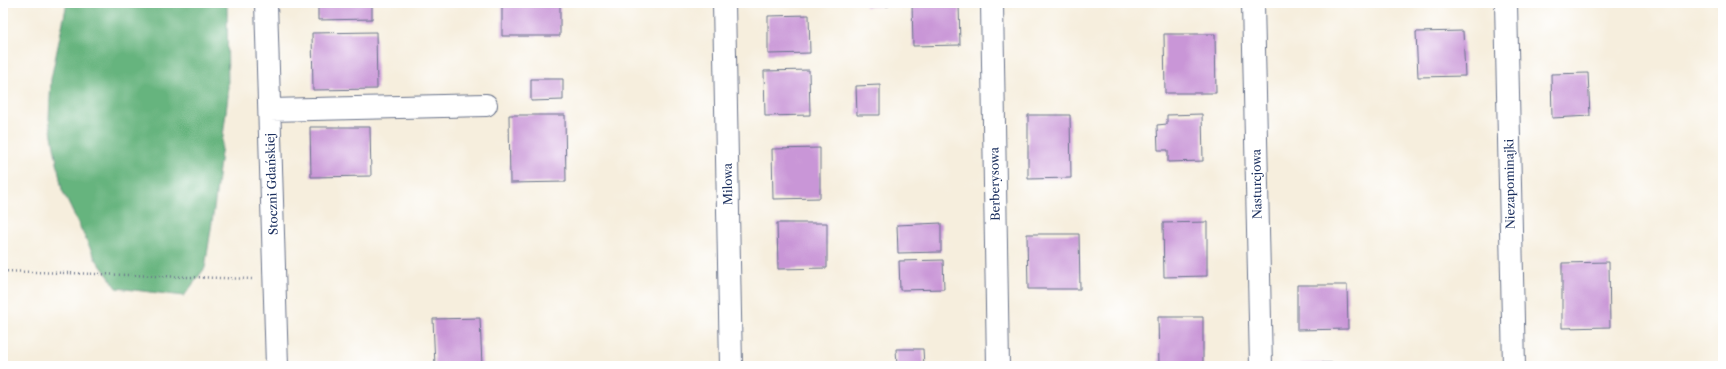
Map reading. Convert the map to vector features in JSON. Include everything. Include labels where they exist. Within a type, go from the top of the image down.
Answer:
[{"type":"street","name":"Stoczni Gdańskiej","points":[[266,3],[277,366]]},
{"type":"street","name":"Milowa","points":[[724,3],[731,366]]},
{"type":"street","name":"Berberysowa","points":[[992,3],[998,366]]},
{"type":"street","name":"Nasturcjowa","points":[[1253,3],[1261,366]]},
{"type":"street","name":"Niezapominajki","points":[[1506,3],[1514,366]]},
{"type":"street","points":[[270,110],[486,105]]},
{"type":"path","points":[[3,271],[275,280]]},
{"type":"green space","points":[[67,3],[227,3],[228,96],[214,209],[205,268],[184,296],[117,288],[95,258],[62,190],[49,119],[51,79]]},
{"type":"building","points":[[318,3],[372,3],[372,19],[318,20]]},
{"type":"building","points":[[502,3],[560,3],[560,36],[502,36]]},
{"type":"building","points":[[865,3],[888,3],[889,6],[865,7]]},
{"type":"building","points":[[912,3],[959,3],[960,45],[913,46]]},
{"type":"building","points":[[809,15],[810,53],[768,54],[768,16]]},
{"type":"building","points":[[1463,31],[1465,76],[1418,77],[1416,32]]},
{"type":"building","points":[[376,32],[377,89],[313,90],[312,33]]},
{"type":"building","points":[[1164,34],[1215,34],[1216,93],[1165,93]]},
{"type":"building","points":[[809,70],[810,115],[765,116],[764,71]]},
{"type":"building","points":[[1588,73],[1590,116],[1552,118],[1551,74]]},
{"type":"building","points":[[531,79],[563,79],[563,100],[531,101]]},
{"type":"building","points":[[880,85],[880,115],[857,115],[856,86]]},
{"type":"building","points":[[1202,114],[1203,161],[1168,162],[1168,150],[1158,150],[1157,125],[1167,124],[1167,115]]},
{"type":"building","points":[[509,115],[565,115],[566,182],[510,183]]},
{"type":"building","points":[[1028,115],[1070,115],[1071,178],[1028,179]]},
{"type":"building","points":[[310,127],[370,127],[371,176],[311,177]]},
{"type":"building","points":[[820,148],[820,198],[773,199],[772,149]]},
{"type":"building","points":[[1207,222],[1207,276],[1164,277],[1163,223]]},
{"type":"building","points":[[777,223],[827,223],[827,268],[778,269]]},
{"type":"building","points":[[941,223],[941,252],[898,253],[897,225]]},
{"type":"building","points":[[1027,234],[1079,234],[1080,289],[1028,289]]},
{"type":"building","points":[[943,260],[944,289],[900,290],[899,261]]},
{"type":"building","points":[[1609,262],[1610,327],[1562,328],[1562,263]]},
{"type":"building","points":[[1297,285],[1347,285],[1348,329],[1297,330]]},
{"type":"building","points":[[1158,317],[1203,317],[1203,366],[1159,366]]},
{"type":"building","points":[[480,318],[482,366],[435,366],[433,319]]},
{"type":"building","points":[[896,349],[923,349],[924,366],[897,366]]},
{"type":"building","points":[[1301,363],[1332,363],[1332,366],[1301,366]]}]
